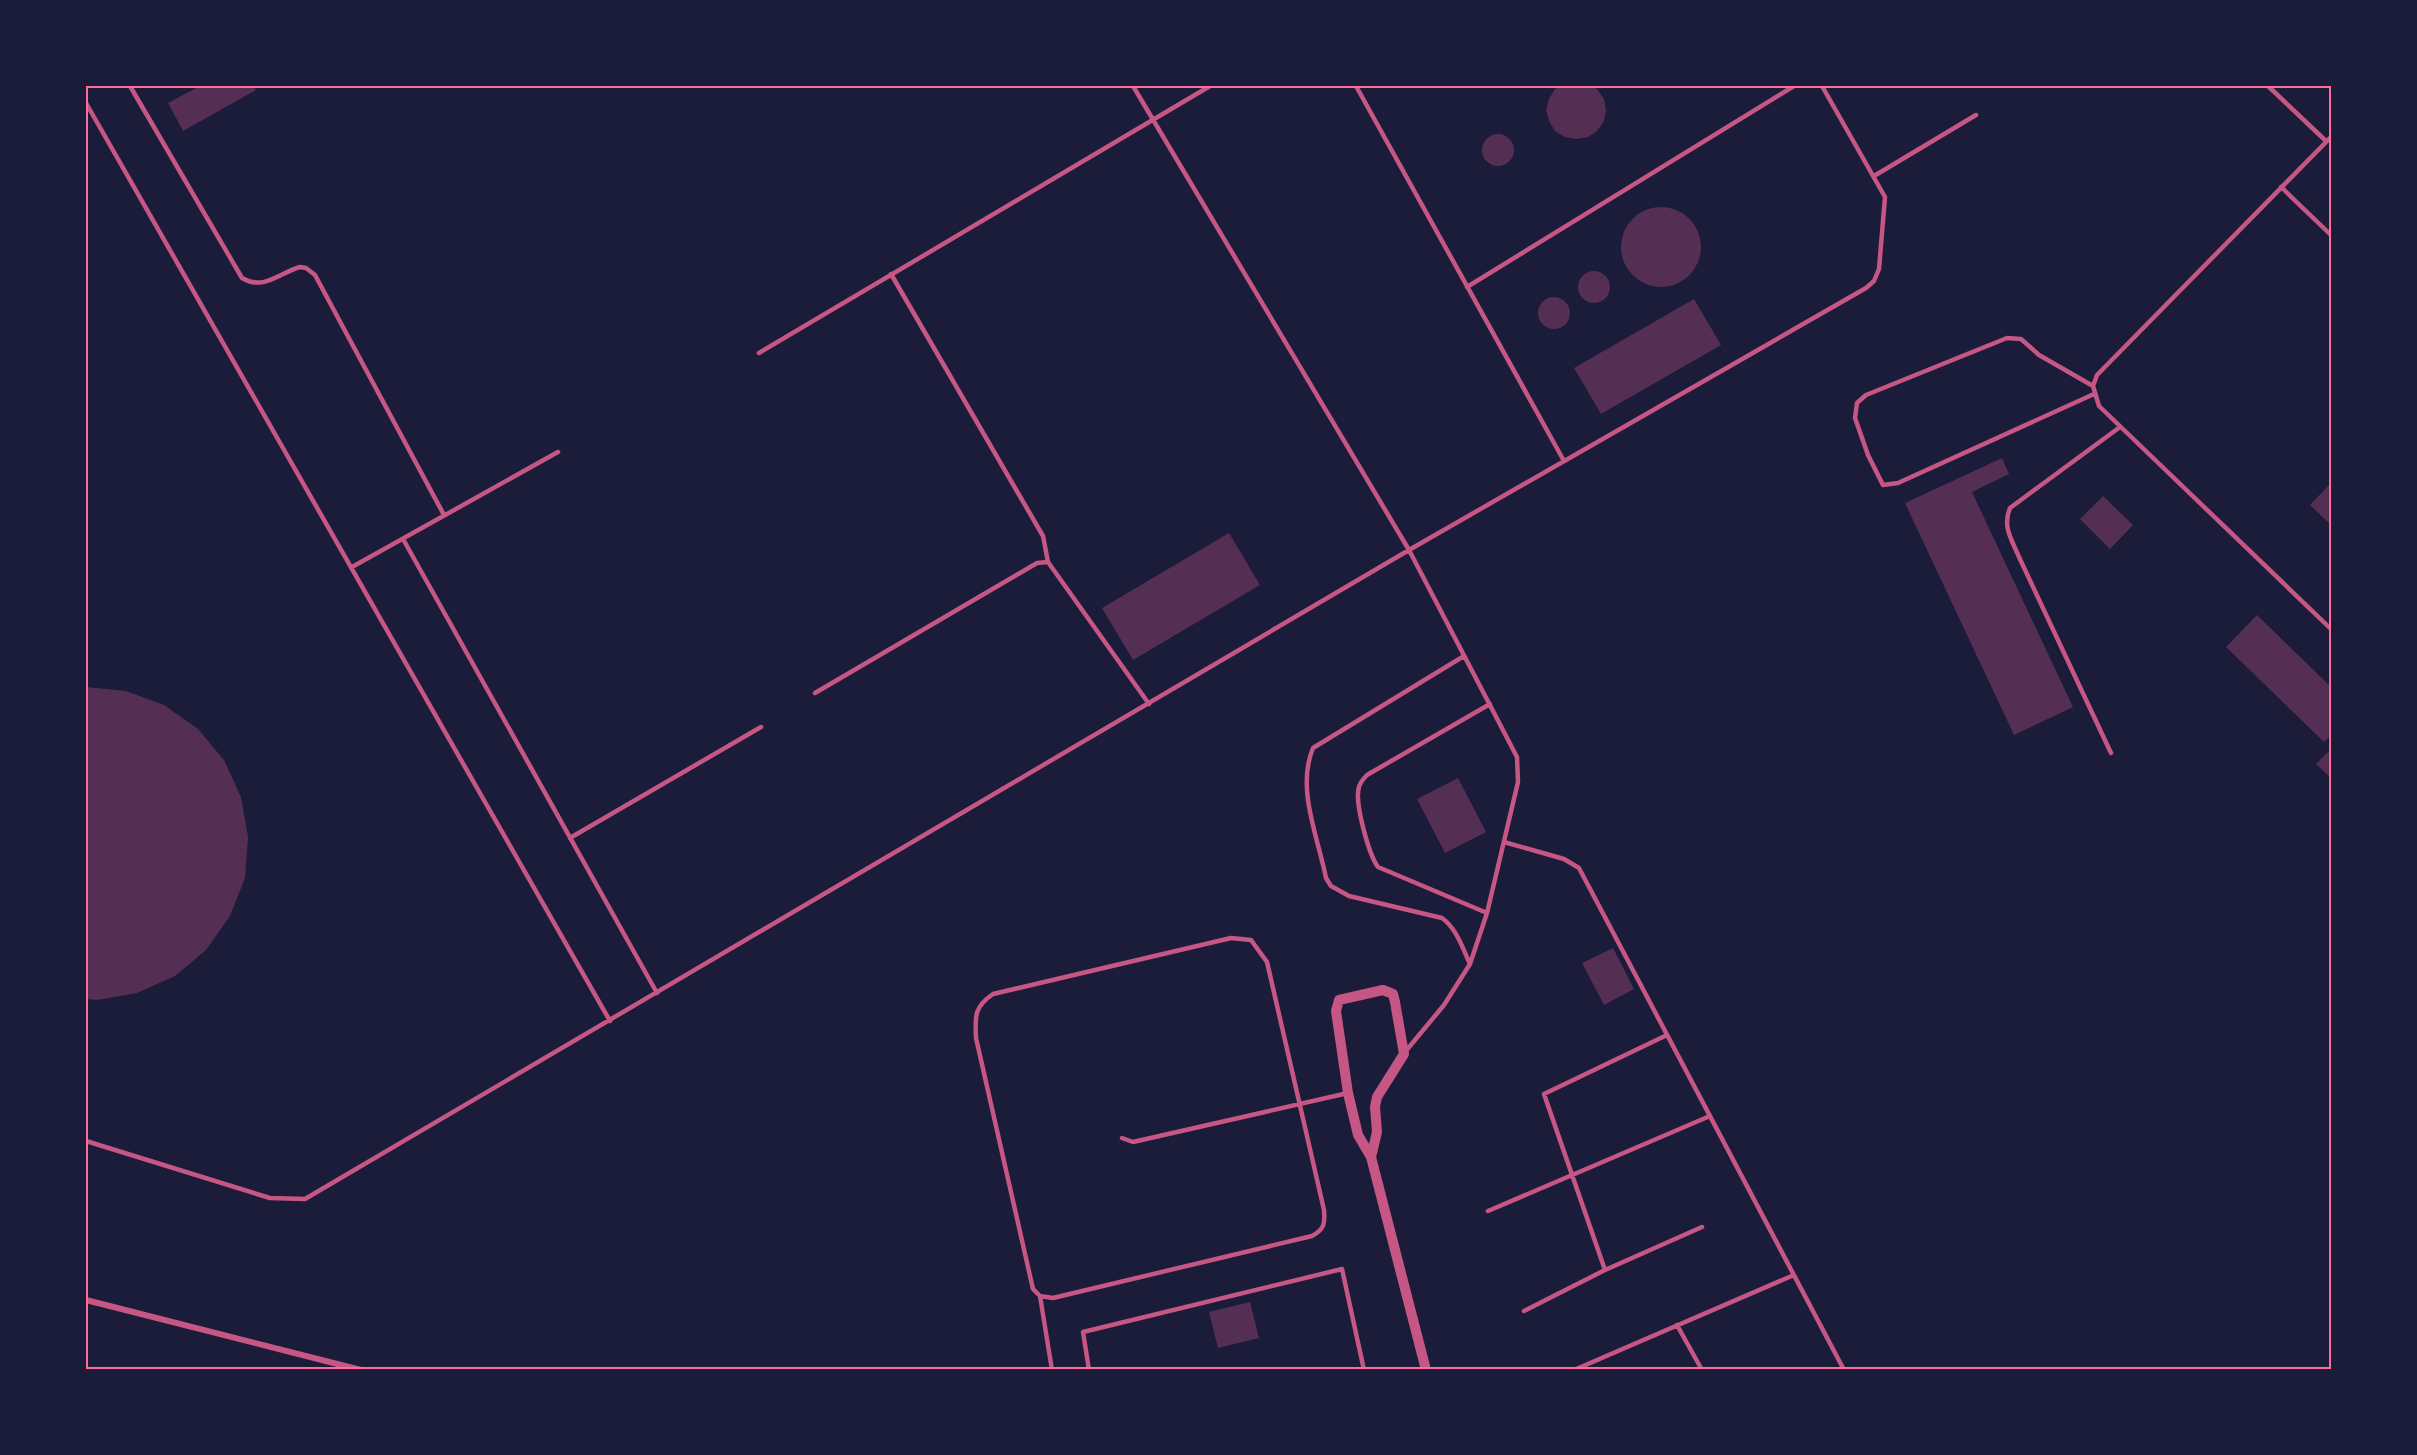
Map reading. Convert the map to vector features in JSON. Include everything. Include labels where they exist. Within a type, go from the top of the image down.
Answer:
[{"type":"street","points":[[1371,1157],[1377,1132],[1375,1107],[1377,1097],[1404,1054],[1393,994],[1383,990],[1339,1000],[1336,1011],[1348,1093],[1358,1135],[1371,1157],[1426,1370]]},
{"type":"street","points":[[86,1300],[361,1370]]},
{"type":"lane","points":[[130,86],[242,278],[250,282],[267,283],[300,267],[306,268],[315,275],[444,515]]},
{"type":"lane","points":[[1133,86],[1409,550],[1517,757],[1518,782],[1487,913],[1470,964],[1444,1005],[1404,1054]]},
{"type":"lane","points":[[759,353],[1210,86]]},
{"type":"lane","points":[[1356,86],[1564,461]]},
{"type":"lane","points":[[1467,287],[1794,86]]},
{"type":"lane","points":[[86,1141],[270,1198],[305,1199],[1409,550],[1866,288],[1874,281],[1879,268],[1885,196],[1822,86]]},
{"type":"lane","points":[[2268,86],[2326,141]]},
{"type":"lane","points":[[86,102],[610,1021]]},
{"type":"lane","points":[[1874,176],[1976,115]]},
{"type":"lane","points":[[2331,136],[2097,375],[2093,386],[2098,406],[2331,630]]},
{"type":"lane","points":[[2281,187],[2331,236]]},
{"type":"lane","points":[[891,274],[1042,536],[1048,562],[1149,704]]},
{"type":"lane","points":[[2093,386],[2039,355],[2021,339],[2007,338],[1866,395],[1857,404],[1855,418],[1868,455],[1883,485],[1890,485],[2094,394]]},
{"type":"lane","points":[[2112,753],[2019,558],[2007,529],[2006,519],[2010,508],[2120,427]]},
{"type":"lane","points":[[352,567],[558,452]]},
{"type":"lane","points":[[403,539],[657,993]]},
{"type":"lane","points":[[815,693],[1037,563],[1048,562]]},
{"type":"lane","points":[[1464,656],[1313,748],[1308,760],[1306,784],[1326,878],[1331,886],[1349,896],[1442,918],[1457,934],[1470,964]]},
{"type":"lane","points":[[1487,913],[1377,867],[1372,859],[1358,800],[1359,786],[1367,775],[1490,704]]},
{"type":"lane","points":[[570,838],[761,727]]},
{"type":"lane","points":[[1504,842],[1564,859],[1579,868],[1843,1368]]},
{"type":"lane","points":[[1040,1296],[1053,1298],[1312,1236],[1322,1231],[1325,1223],[1324,1210],[1267,962],[1251,940],[1231,938],[993,994],[981,1002],[975,1018],[976,1038],[1034,1289],[1040,1296],[1052,1370]]},
{"type":"lane","points":[[1605,1270],[1544,1094],[1667,1035]]},
{"type":"lane","points":[[1122,1137],[1133,1142],[1348,1093]]},
{"type":"lane","points":[[1488,1211],[1710,1116]]},
{"type":"lane","points":[[1524,1311],[1605,1270],[1702,1227]]},
{"type":"lane","points":[[1089,1370],[1083,1332],[1342,1269],[1364,1370]]},
{"type":"lane","points":[[1574,1370],[1794,1275]]},
{"type":"lane","points":[[1677,1325],[1702,1370]]},
{"type":"building","points":[[200,86],[253,86],[256,90],[183,131],[168,103]]},
{"type":"building","points":[[1561,86],[1592,86],[1604,99],[1606,110],[1604,121],[1597,131],[1588,137],[1576,139],[1565,137],[1555,131],[1549,121],[1546,110],[1549,99],[1555,89]]},
{"type":"building","points":[[1498,134],[1509,139],[1514,150],[1509,161],[1498,166],[1487,161],[1482,150],[1487,139]]},
{"type":"building","points":[[1661,207],[1676,210],[1689,219],[1698,232],[1701,247],[1698,262],[1689,275],[1676,284],[1661,287],[1646,284],[1633,275],[1624,262],[1621,247],[1624,232],[1633,219],[1646,210]]},
{"type":"building","points":[[1594,271],[1606,275],[1610,287],[1606,299],[1594,303],[1582,299],[1578,287],[1582,275]]},
{"type":"building","points":[[1554,297],[1565,302],[1570,313],[1565,324],[1554,329],[1543,324],[1538,313],[1543,302]]},
{"type":"building","points":[[1694,299],[1721,345],[1601,414],[1574,368]]},
{"type":"building","points":[[2002,458],[2009,474],[1972,492],[2073,707],[2014,735],[1905,503]]},
{"type":"building","points":[[2332,482],[2332,526],[2310,505]]},
{"type":"building","points":[[2103,496],[2133,525],[2110,549],[2080,519]]},
{"type":"building","points":[[1229,533],[1260,585],[1133,660],[1102,608]]},
{"type":"building","points":[[2257,615],[2332,688],[2332,734],[2324,742],[2226,647]]},
{"type":"building","points":[[86,687],[126,691],[164,705],[198,729],[224,760],[241,797],[248,837],[245,878],[230,916],[206,950],[175,976],[137,993],[97,1000],[86,999]]},
{"type":"building","points":[[2332,748],[2332,779],[2316,764]]},
{"type":"building","points":[[1458,778],[1486,832],[1445,853],[1417,799]]},
{"type":"building","points":[[1613,948],[1634,989],[1604,1005],[1582,963]]},
{"type":"building","points":[[1250,1302],[1259,1338],[1218,1348],[1209,1312]]}]
